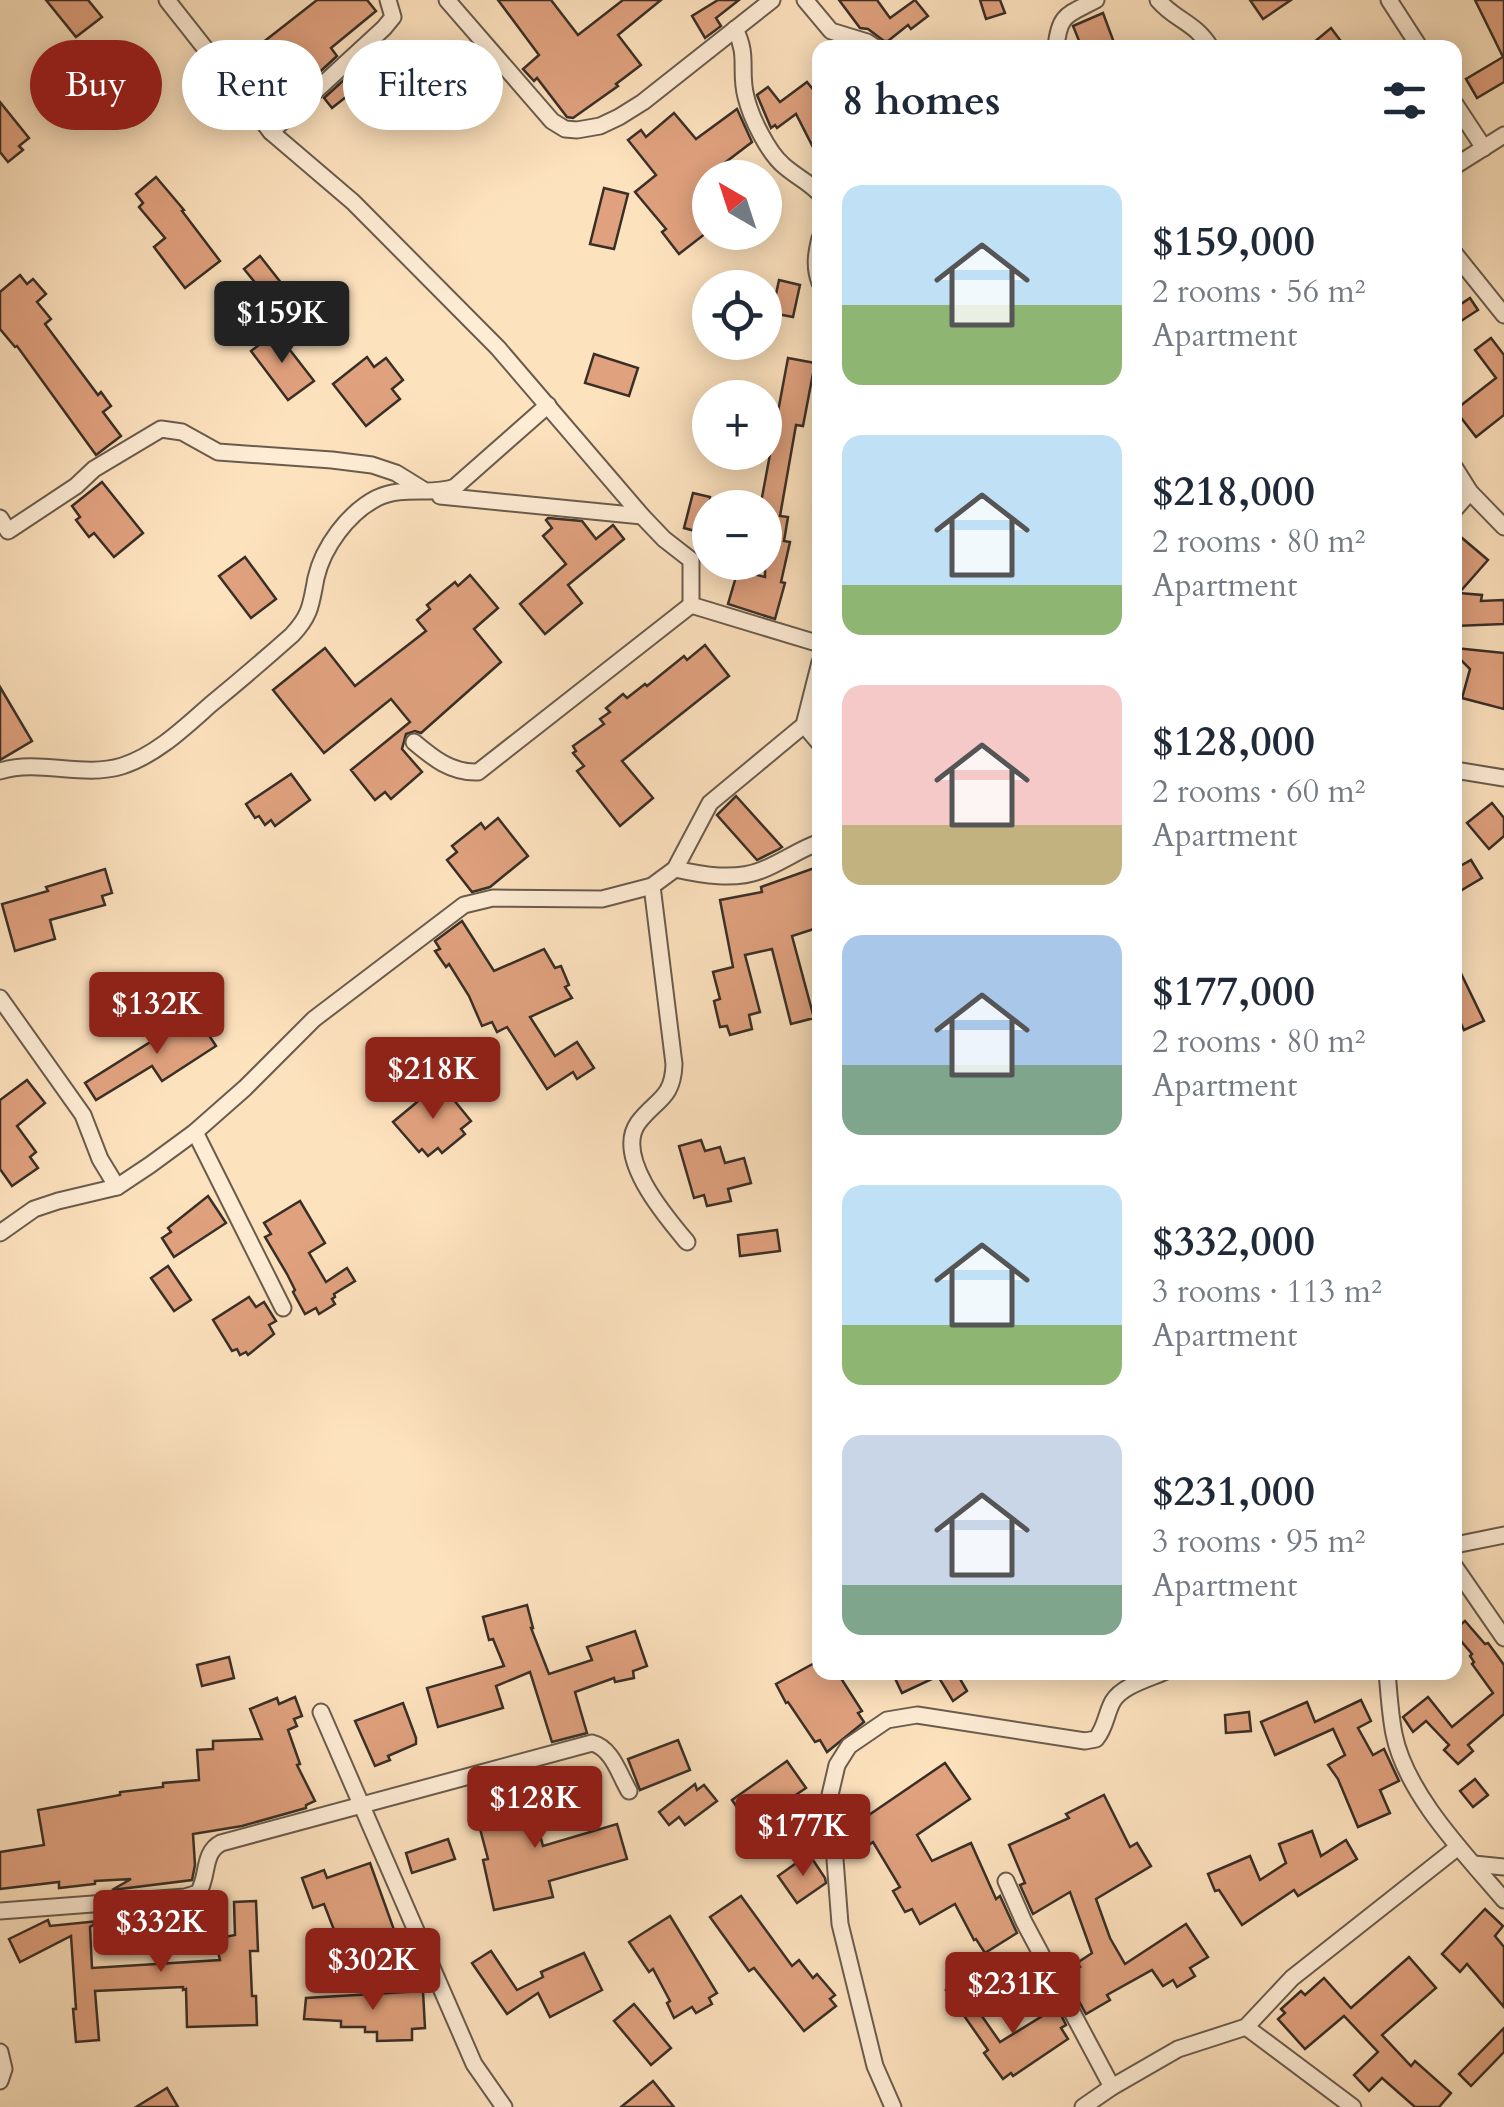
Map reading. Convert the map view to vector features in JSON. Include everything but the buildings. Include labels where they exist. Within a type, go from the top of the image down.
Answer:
[{"type":"street","points":[[166,0],[272,132],[354,202],[498,348],[642,516],[691,560],[691,605]]},
{"type":"street","points":[[272,132],[384,28],[393,17],[388,0]]},
{"type":"street","points":[[447,0],[552,121],[577,130],[600,126],[644,102],[772,0]]},
{"type":"street","points":[[805,0],[831,31],[861,40]]},
{"type":"street","points":[[1057,40],[1060,23],[1066,16],[1096,0]]},
{"type":"street","points":[[1158,0],[1168,11],[1193,25],[1205,40]]},
{"type":"street","points":[[1389,0],[1415,40]]},
{"type":"street","points":[[735,30],[744,52],[745,95],[752,115],[774,155],[812,187]]},
{"type":"street","points":[[1462,115],[1484,148]]},
{"type":"street","points":[[1462,162],[1504,136]]},
{"type":"street","points":[[1462,263],[1504,315]]},
{"type":"street","points":[[0,771],[18,766],[96,770],[122,766],[152,752],[304,622],[313,602],[317,575],[346,523],[379,497],[455,487],[548,405]]},
{"type":"street","points":[[0,518],[8,531],[94,470],[162,429],[182,432],[218,452],[372,465],[422,489]]},
{"type":"street","points":[[1462,479],[1504,527]]},
{"type":"street","points":[[396,492],[642,516]]},
{"type":"street","points":[[1462,501],[1470,492]]},
{"type":"street","points":[[691,605],[812,642]]},
{"type":"street","points":[[414,742],[450,768],[478,772],[691,605]]},
{"type":"street","points":[[0,1233],[34,1209],[118,1186],[195,1132],[314,1019],[464,905],[493,898],[602,899],[652,886],[675,869],[710,802],[804,725],[812,694]]},
{"type":"street","points":[[804,725],[812,734]]},
{"type":"street","points":[[1462,771],[1504,778]]},
{"type":"street","points":[[675,869],[700,875],[757,872],[812,846]]},
{"type":"street","points":[[652,886],[673,1078],[670,1090],[639,1122],[633,1134],[633,1149],[646,1189],[687,1242]]},
{"type":"street","points":[[0,998],[83,1115],[100,1159],[118,1186]]},
{"type":"street","points":[[195,1132],[282,1308]]},
{"type":"street","points":[[1462,1544],[1504,1535]]},
{"type":"street","points":[[1462,1586],[1504,1638]]},
{"type":"street","points":[[893,2107],[875,2066],[840,1924],[830,1795],[837,1766],[849,1746],[887,1720],[917,1714],[1085,1741],[1096,1739],[1114,1699],[1146,1680]]},
{"type":"street","points":[[1388,1680],[1394,1735],[1407,1773],[1458,1847],[1504,1900]]},
{"type":"street","points":[[321,1712],[474,2064],[504,2107]]},
{"type":"street","points":[[0,1911],[198,1893],[205,1883],[213,1847],[592,1743],[607,1750],[629,1792]]},
{"type":"street","points":[[1083,2107],[1178,2050],[1246,2027],[1292,1978],[1458,1847]]},
{"type":"street","points":[[1474,1864],[1504,1867]]},
{"type":"street","points":[[1006,1881],[1112,2087]]},
{"type":"street","points":[[1246,2027],[1354,2107]]},
{"type":"street","points":[[0,2052],[4,2069],[0,2081]]}]
